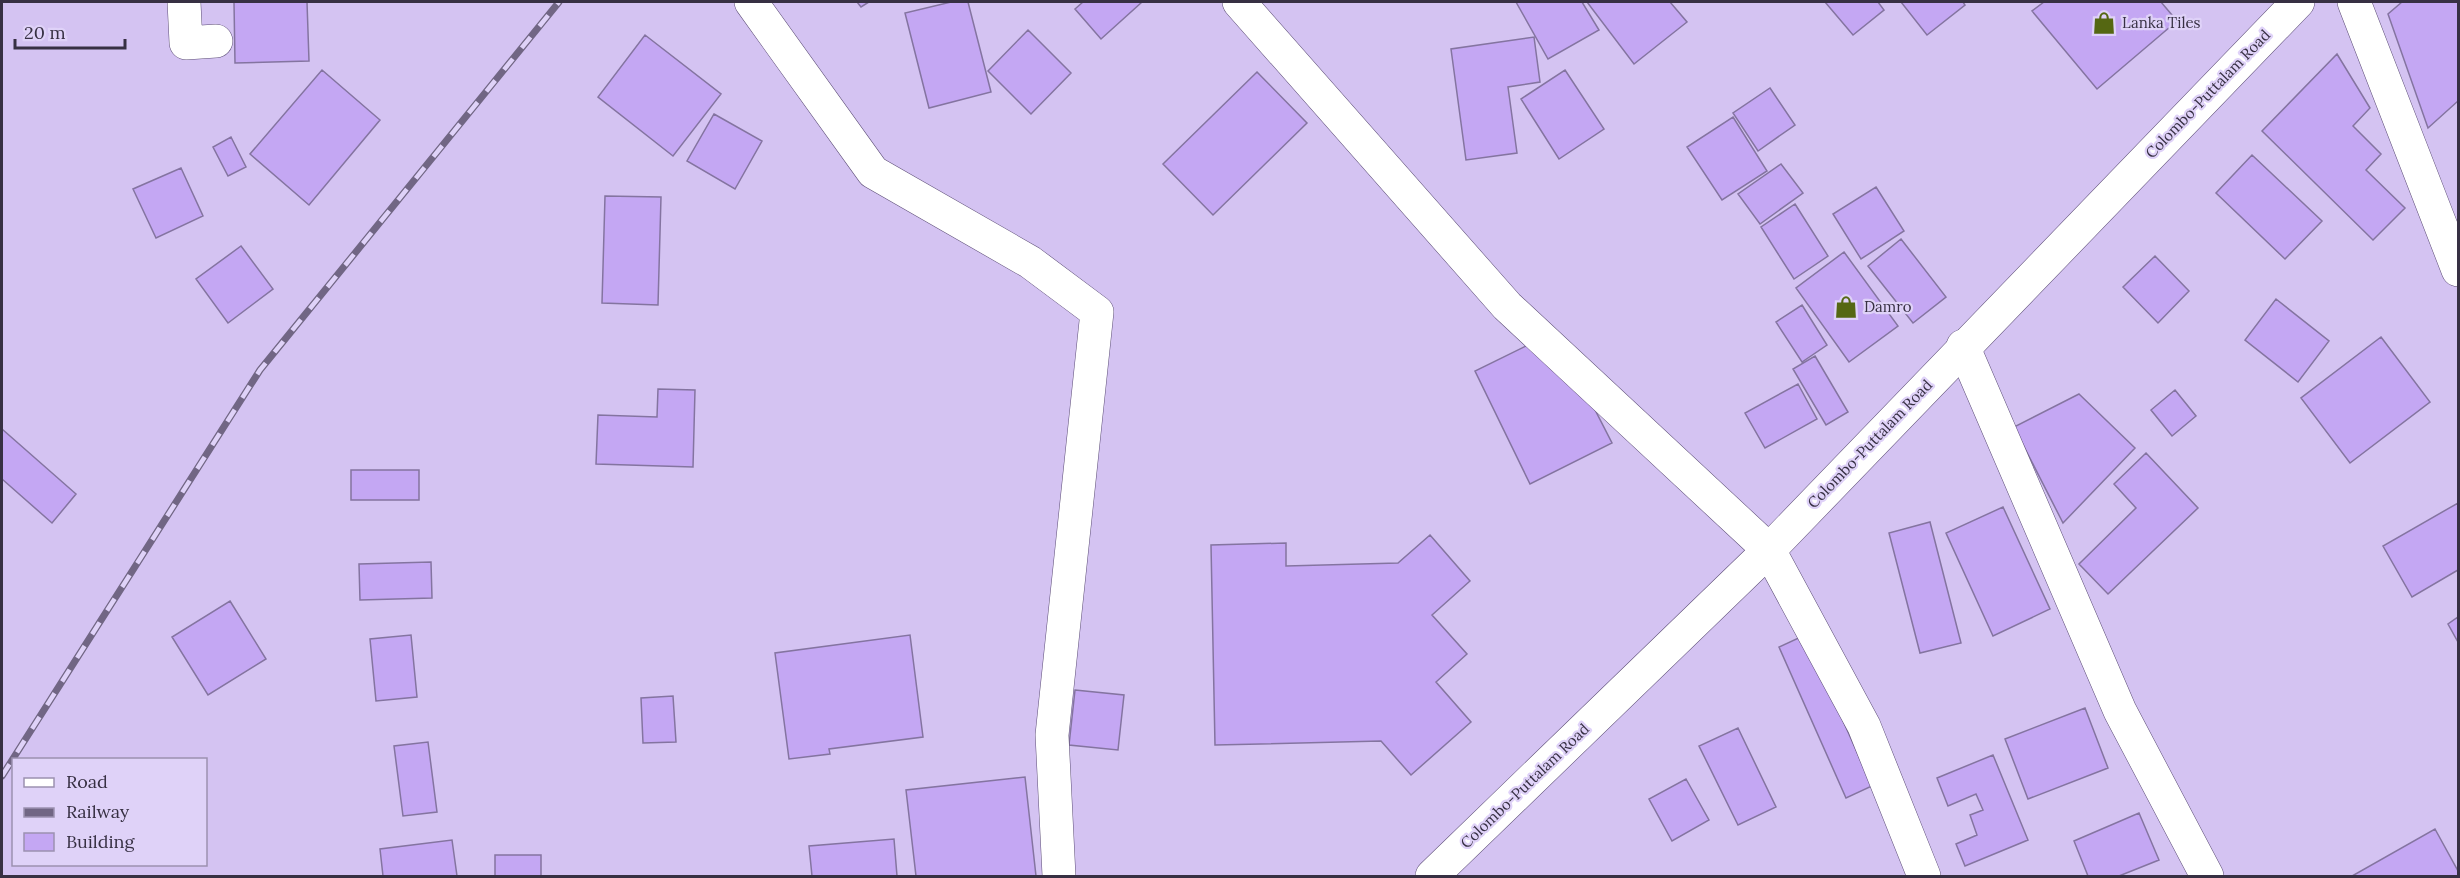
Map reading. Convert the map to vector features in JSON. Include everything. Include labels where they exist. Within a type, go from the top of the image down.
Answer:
[{"type":"main road","points":[[184,2],[186,43],[216,41]]},
{"type":"main road","points":[[751,2],[873,172],[1030,262],[1097,312],[1052,735],[1059,876]]},
{"type":"main road","points":[[1239,2],[1507,306],[1769,550],[1864,726],[1924,876]]},
{"type":"main road","name":"Colombo-Puttalam Road","points":[[1432,876],[1769,550],[1963,346],[2298,2]]},
{"type":"main road","points":[[2354,2],[2458,270]]},
{"type":"main road","points":[[1963,346],[2120,711],[2207,876]]},
{"type":"building","points":[[234,2],[307,2],[309,61],[235,63]]},
{"type":"building","points":[[857,2],[869,2],[861,7]]},
{"type":"building","points":[[951,2],[968,2],[991,92],[929,108],[905,13]]},
{"type":"building","points":[[1083,2],[1142,2],[1101,39],[1075,9]]},
{"type":"building","points":[[1516,2],[1582,2],[1599,30],[1548,59]]},
{"type":"building","points":[[1587,2],[1670,2],[1687,22],[1634,64]]},
{"type":"building","points":[[1825,2],[1878,2],[1884,10],[1853,35]]},
{"type":"building","points":[[1901,2],[1963,2],[1965,5],[1927,35]]},
{"type":"building","points":[[2044,2],[2161,2],[2177,21],[2097,89],[2032,11]]},
{"type":"building","points":[[2402,2],[2458,2],[2458,101],[2428,128],[2388,14]]},
{"type":"building","points":[[1028,30],[1071,73],[1031,114],[988,71]]},
{"type":"building","points":[[645,35],[721,94],[673,156],[598,97]]},
{"type":"building","points":[[1534,37],[1540,82],[1508,87],[1517,153],[1466,160],[1451,49]]},
{"type":"building","points":[[2337,54],[2370,108],[2353,126],[2381,154],[2366,170],[2405,208],[2373,240],[2262,131]]},
{"type":"building","points":[[322,70],[380,120],[309,205],[250,154]]},
{"type":"building","points":[[1565,70],[1604,129],[1559,159],[1521,99]]},
{"type":"building","points":[[1257,72],[1307,123],[1213,215],[1163,164]]},
{"type":"building","points":[[1770,88],[1795,125],[1758,151],[1733,113]]},
{"type":"building","points":[[714,114],[762,141],[735,189],[687,161]]},
{"type":"building","points":[[1733,117],[1767,171],[1722,200],[1687,147]]},
{"type":"building","points":[[231,137],[246,167],[228,176],[213,147]]},
{"type":"building","points":[[2252,155],[2322,221],[2285,259],[2216,193]]},
{"type":"building","points":[[1781,164],[1803,193],[1760,224],[1738,194]]},
{"type":"building","points":[[181,168],[203,216],[156,238],[133,189]]},
{"type":"building","points":[[1876,187],[1904,231],[1861,259],[1833,214]]},
{"type":"building","points":[[605,196],[661,197],[658,305],[602,303]]},
{"type":"building","points":[[1795,204],[1828,256],[1794,279],[1761,227]]},
{"type":"building","points":[[1901,239],[1946,297],[1913,323],[1868,266]]},
{"type":"building","points":[[241,246],[273,289],[228,323],[196,279]]},
{"type":"building","name":"Damro","points":[[1844,252],[1898,326],[1849,362],[1796,288]]},
{"type":"building","points":[[2155,256],[2189,291],[2158,323],[2123,287]]},
{"type":"building","points":[[2276,299],[2329,341],[2298,382],[2245,340]]},
{"type":"building","points":[[1802,305],[1827,345],[1802,362],[1776,322]]},
{"type":"building","points":[[2381,337],[2430,402],[2350,463],[2301,398]]},
{"type":"building","points":[[1528,345],[1593,406],[1612,443],[1530,484],[1475,371]]},
{"type":"building","points":[[1815,356],[1848,412],[1826,425],[1793,369]]},
{"type":"building","points":[[1798,384],[1817,419],[1765,448],[1745,413]]},
{"type":"building","points":[[658,389],[695,390],[693,467],[596,464],[598,415],[657,417]]},
{"type":"building","points":[[2175,390],[2196,416],[2172,436],[2151,410]]},
{"type":"building","points":[[2079,394],[2135,448],[2063,523],[2014,427]]},
{"type":"building","points":[[2,429],[76,494],[52,523],[2,479]]},
{"type":"building","points":[[2146,453],[2198,508],[2108,594],[2079,564],[2136,508],[2114,484]]},
{"type":"building","points":[[351,470],[419,470],[419,500],[351,500]]},
{"type":"building","points":[[2458,503],[2458,570],[2412,597],[2383,546]]},
{"type":"building","points":[[2003,507],[2050,609],[1993,636],[1946,533]]},
{"type":"building","points":[[1930,522],[1961,643],[1920,653],[1889,533]]},
{"type":"building","points":[[1430,535],[1470,581],[1432,615],[1467,654],[1436,682],[1471,722],[1411,775],[1381,741],[1215,745],[1211,545],[1286,543],[1286,566],[1398,563]]},
{"type":"building","points":[[431,562],[432,598],[360,600],[359,564]]},
{"type":"building","points":[[230,601],[266,659],[208,695],[172,637]]},
{"type":"building","points":[[2458,617],[2458,642],[2448,624]]},
{"type":"building","points":[[411,635],[417,697],[376,701],[370,639]]},
{"type":"building","points":[[910,635],[923,737],[829,749],[830,754],[789,759],[775,653]]},
{"type":"building","points":[[1805,635],[1872,786],[1846,798],[1779,647]]},
{"type":"building","points":[[1075,690],[1124,695],[1118,750],[1069,745]]},
{"type":"building","points":[[673,696],[676,742],[643,743],[641,698]]},
{"type":"building","points":[[2085,708],[2108,768],[2028,799],[2005,739]]},
{"type":"building","points":[[1738,728],[1776,807],[1738,825],[1699,746]]},
{"type":"building","points":[[428,742],[437,812],[403,816],[394,746]]},
{"type":"building","points":[[1993,755],[2028,840],[1965,866],[1956,844],[1977,835],[1970,815],[1983,810],[1976,794],[1948,806],[1937,778]]},
{"type":"building","points":[[1025,777],[1036,876],[916,876],[906,790]]},
{"type":"building","points":[[1686,779],[1709,820],[1672,841],[1649,799]]},
{"type":"building","points":[[2139,813],[2159,860],[2119,876],[2088,876],[2074,841]]},
{"type":"building","points":[[2435,829],[2458,871],[2458,876],[2352,876]]},
{"type":"building","points":[[894,839],[897,876],[812,876],[809,846]]},
{"type":"building","points":[[452,840],[457,876],[383,876],[380,849]]},
{"type":"building","points":[[495,855],[541,855],[541,876],[495,876]]},
{"type":"railway","points":[[13,758],[260,370],[559,2]]},
{"type":"railway","points":[[2,776],[12,760]]},
{"type":"place","name":"Lanka Tiles","points":[[2104,23]]},
{"type":"place","name":"Damro","points":[[1846,307]]}]
